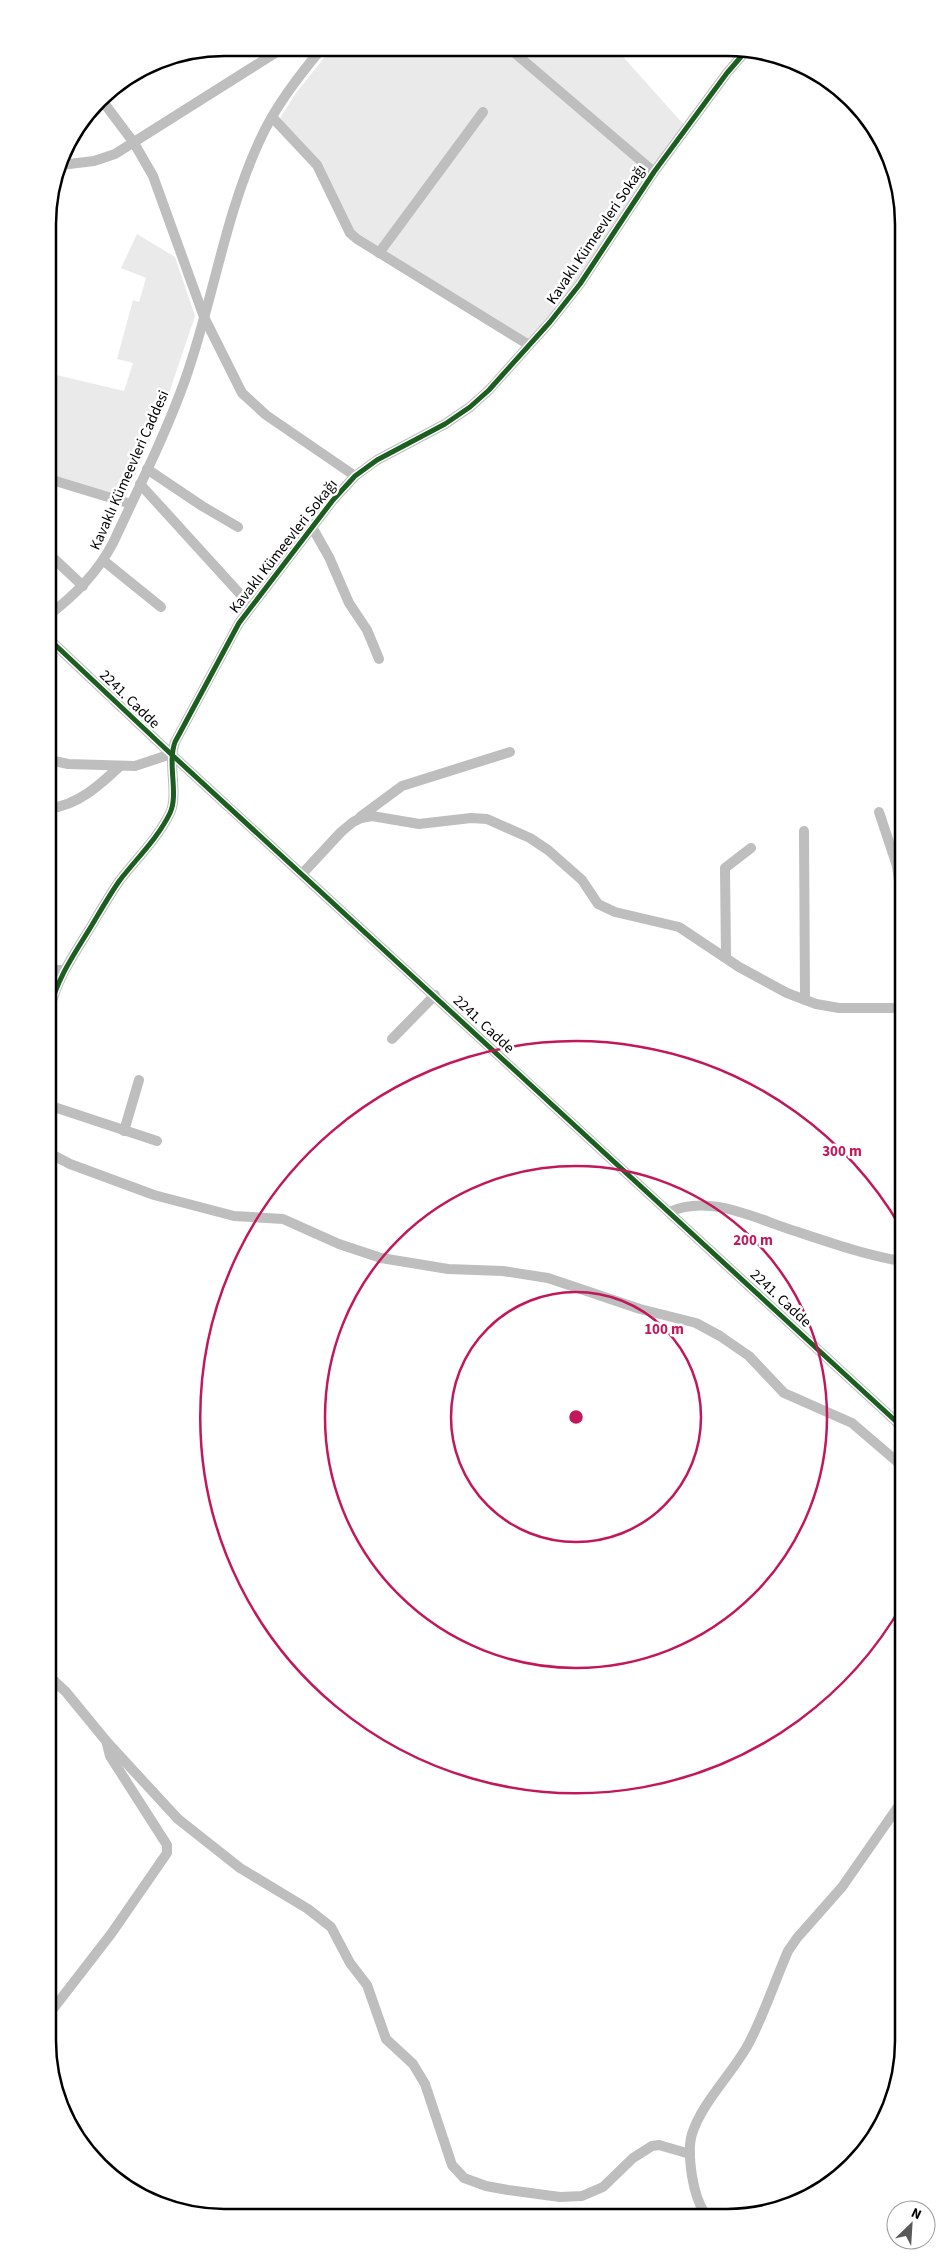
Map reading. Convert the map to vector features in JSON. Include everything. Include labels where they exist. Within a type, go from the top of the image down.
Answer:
[{"type":"street","name":"Kavaklı Kümeevleri Sokağı","points":[[519,56],[654,172]]},
{"type":"street","points":[[68,163],[99,159],[115,154],[269,57]]},
{"type":"street","name":"Kavaklı Kümeevleri Caddesi","points":[[57,608],[83,586],[104,561],[131,504],[185,380],[241,189],[259,141],[295,82],[315,57]]},
{"type":"street","name":"Kavaklı Kümeevleri Sokağı","points":[[170,754],[228,641],[251,606],[312,527],[356,476],[390,452],[445,424],[470,408],[489,390],[529,345],[589,271],[654,172],[727,72],[740,57]]},
{"type":"street","points":[[105,105],[134,143],[159,191],[204,317]]},
{"type":"street","points":[[379,253],[483,112]]},
{"type":"street","points":[[272,117],[317,165],[350,232],[379,253],[529,345]]},
{"type":"street","name":"Kavaklı Kümeevleri Sokağı","points":[[204,317],[237,385],[246,398],[266,415],[356,476]]},
{"type":"street","points":[[147,469],[202,506],[238,527]]},
{"type":"street","points":[[57,481],[131,504]]},
{"type":"street","name":"Kavaklı Kümeevleri Sokağı","points":[[140,484],[251,606]]},
{"type":"street","name":"Kavaklı Kümeevleri Sokağı","points":[[312,527],[329,557],[349,603],[367,630],[378,660]]},
{"type":"street","points":[[57,561],[83,586]]},
{"type":"street","points":[[104,561],[162,607]]},
{"type":"street","name":"2241. Cadde","points":[[57,646],[170,754],[435,995],[894,1420]]},
{"type":"street","points":[[302,874],[341,832],[402,786],[510,752]]},
{"type":"street","points":[[57,761],[68,764],[134,766],[170,754],[173,790],[171,811],[158,833],[119,882],[57,985]]},
{"type":"street","points":[[57,808],[101,784],[120,766]]},
{"type":"street","points":[[879,812],[895,859]]},
{"type":"street","points":[[357,819],[372,816],[428,824],[471,818],[487,820],[530,838],[548,850],[582,880],[598,904],[615,912],[679,927],[780,990],[805,1000],[839,1008],[895,1008]]},
{"type":"street","points":[[804,831],[805,1000]]},
{"type":"street","points":[[726,958],[725,868],[751,848]]},
{"type":"street","points":[[57,970],[64,970]]},
{"type":"street","points":[[392,1039],[435,995]]},
{"type":"street","points":[[124,1131],[139,1080]]},
{"type":"street","points":[[57,1108],[157,1141]]},
{"type":"street","points":[[56,1157],[70,1164],[154,1195],[234,1216],[283,1219],[339,1244],[381,1258],[448,1269],[503,1271],[548,1278],[640,1309],[696,1323],[720,1336],[749,1356],[784,1393],[852,1423],[894,1459]]},
{"type":"street","points":[[669,1212],[680,1207],[692,1206],[725,1208],[811,1236],[894,1259]]},
{"type":"street","points":[[56,1683],[167,1810],[200,1839],[254,1878],[308,1909],[331,1927],[350,1964],[367,1985],[386,2039],[412,2064],[425,2084],[452,2165],[464,2178],[486,2186],[508,2190],[560,2197],[582,2196],[603,2187],[645,2148],[659,2145],[690,2154]]},
{"type":"street","points":[[56,2004],[111,1934],[167,1852],[167,1844],[107,1750],[107,1742]]},
{"type":"street","points":[[703,2209],[695,2193],[690,2154],[692,2133],[704,2110],[738,2062],[750,2041],[788,1951],[797,1938],[842,1887],[894,1812]]},
{"type":"shaded area","points":[[516,56],[651,172],[595,259],[529,341],[354,231],[325,172],[280,118],[296,93],[325,57]]},
{"type":"shaded area","points":[[521,56],[623,56],[684,125],[653,168]]},
{"type":"shaded area","points":[[137,234],[175,257],[195,316],[166,402],[125,499],[57,478],[57,375],[124,391],[133,363],[117,359],[133,300],[139,302],[146,278],[121,268]]},
{"type":"cycle path","points":[[57,988],[73,956],[120,880],[160,831],[170,813],[173,797],[172,760],[175,742],[239,623],[333,500],[355,476],[377,460],[445,424],[470,407],[489,390],[550,322],[580,284],[654,172],[741,57]]},
{"type":"cycle path","points":[[57,646],[171,754],[894,1420]]}]
